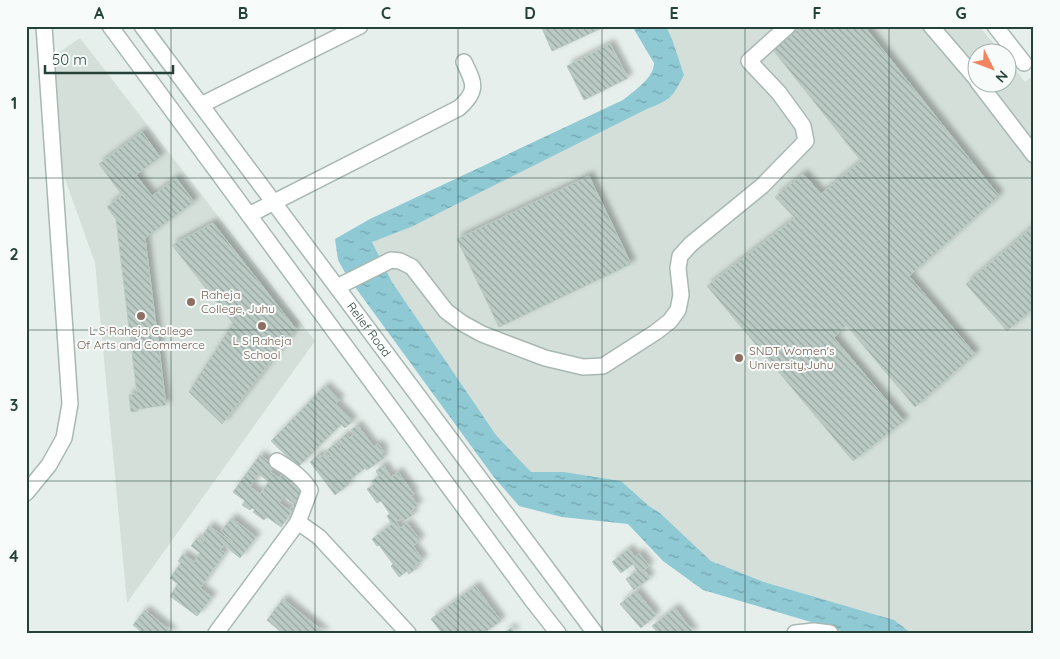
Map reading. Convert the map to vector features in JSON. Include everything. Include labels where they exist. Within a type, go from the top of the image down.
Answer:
[{"type":"street","points":[[26,494],[49,466],[64,438],[70,404],[44,26]]},
{"type":"street","points":[[110,26],[558,633]]},
{"type":"street","name":"Relief Road","points":[[142,26],[595,633]]},
{"type":"street","points":[[201,104],[360,26]]},
{"type":"street","points":[[337,287],[391,260],[400,261],[412,268],[446,310],[462,323],[482,334],[546,358],[583,367],[603,366],[656,332],[670,320],[678,310],[681,295],[678,268],[680,256],[691,244],[762,186],[806,141],[803,126],[779,92],[750,62],[788,26]]},
{"type":"street","points":[[931,26],[968,70]]},
{"type":"street","points":[[995,26],[1024,63]]},
{"type":"street","points":[[148,78],[169,62]]},
{"type":"street","points":[[249,215],[274,204],[459,108],[468,100],[474,89],[473,81],[464,62]]},
{"type":"street","points":[[986,92],[1034,154]]},
{"type":"street","points":[[216,633],[298,522],[310,490],[299,478],[277,461]]},
{"type":"street","points":[[298,522],[319,537],[408,633]]},
{"type":"street","points":[[796,633],[814,630],[830,633]]},
{"type":"shaded area","name":"SNDT Women's University,Juhu","points":[[666,26],[979,26],[993,42],[968,42],[968,92],[1018,92],[1018,73],[1025,82],[1034,75],[1034,633],[911,633],[894,620],[764,582],[711,561],[660,513],[649,506],[621,481],[564,472],[531,472],[496,435],[392,282],[372,242],[411,227],[668,100],[672,39]]},
{"type":"shaded area","name":"Raheja College, Juhu","points":[[80,38],[315,341],[127,603],[95,263],[60,165],[55,55]]},
{"type":"water","points":[[632,26],[666,26],[684,75],[670,97],[662,103],[411,227],[372,242],[392,282],[496,435],[531,472],[564,472],[621,481],[649,506],[660,513],[711,561],[764,582],[894,620],[911,633],[848,633],[703,590],[663,561],[628,524],[562,517],[519,506],[493,476],[347,276],[338,260],[335,239],[370,219],[623,100],[632,93],[651,74],[654,63]]},
{"type":"building","points":[[541,26],[606,26],[552,51]]},
{"type":"building","points":[[802,26],[864,26],[999,196],[909,276],[975,354],[915,407],[846,325],[834,338],[904,421],[853,461],[707,286],[795,218],[775,197],[803,174],[821,194],[861,161],[773,50]]},
{"type":"building","points":[[610,44],[628,78],[584,100],[567,66]]},
{"type":"building","name":"L S Raheja College Of Arts and Commerce","points":[[142,132],[160,157],[136,175],[152,196],[176,178],[194,202],[145,238],[166,405],[138,409],[138,411],[131,412],[129,395],[137,394],[116,219],[107,207],[122,195],[99,164]]},
{"type":"building","points":[[589,176],[631,264],[499,327],[457,239]]},
{"type":"building","name":"L S Raheja School","points":[[213,223],[296,329],[222,424],[189,392],[233,323],[172,245]]},
{"type":"building","points":[[1030,229],[1034,233],[1034,308],[1007,331],[966,284]]},
{"type":"building","points":[[325,386],[340,400],[336,404],[353,421],[345,428],[341,424],[298,467],[271,441]]},
{"type":"building","points":[[357,425],[374,447],[378,444],[384,452],[381,455],[384,458],[367,470],[365,468],[347,482],[349,484],[335,495],[310,462],[319,454],[321,457],[326,453],[329,457],[331,455],[327,450],[335,444],[339,449],[341,447],[337,442],[346,434],[349,438],[354,434],[351,430]]},
{"type":"building","points":[[260,455],[274,466],[270,472],[279,478],[285,471],[307,490],[281,527],[267,517],[264,520],[253,512],[255,510],[252,508],[250,510],[242,505],[245,501],[233,492]],"holes":[[[259,474],[269,482],[260,494],[250,487]],[[284,496],[294,504],[289,510],[279,503]]]},
{"type":"building","points":[[383,465],[391,477],[398,472],[414,494],[411,496],[418,505],[411,511],[414,514],[404,521],[402,518],[396,522],[400,528],[407,523],[420,540],[413,546],[423,560],[415,565],[417,568],[409,574],[407,571],[399,577],[391,566],[393,564],[379,545],[377,546],[372,539],[392,524],[387,516],[390,514],[381,501],[377,503],[367,489],[374,484],[372,481],[379,476],[376,471]]},
{"type":"building","points":[[232,518],[256,537],[240,558],[224,545],[220,550],[225,553],[200,588],[212,597],[197,616],[170,596],[178,584],[170,578],[181,563],[178,561],[183,554],[194,562],[200,553],[191,546],[197,538],[203,542],[204,540],[201,538],[209,526],[231,542],[233,541],[221,531]]},
{"type":"building","points":[[629,549],[635,557],[639,553],[649,566],[644,570],[650,578],[634,590],[626,579],[637,571],[633,564],[621,573],[612,562]]},
{"type":"building","points":[[475,586],[501,621],[484,633],[442,633],[431,619]]},
{"type":"building","points":[[636,591],[656,615],[641,628],[620,604]]},
{"type":"building","points":[[283,599],[325,633],[282,633],[267,620]]},
{"type":"building","points":[[675,608],[694,633],[658,633],[652,626]]},
{"type":"building","points":[[145,610],[173,633],[143,633],[133,625]]},
{"type":"building","points":[[511,628],[515,633],[504,633]]},
{"type":"place","name":"Raheja College, Juhu","points":[[191,302]]},
{"type":"place","name":"L S Raheja College Of Arts and Commerce","points":[[141,316]]},
{"type":"place","name":"L S Raheja School","points":[[262,326]]},
{"type":"place","name":"SNDT Women's University,Juhu","points":[[739,358]]}]
